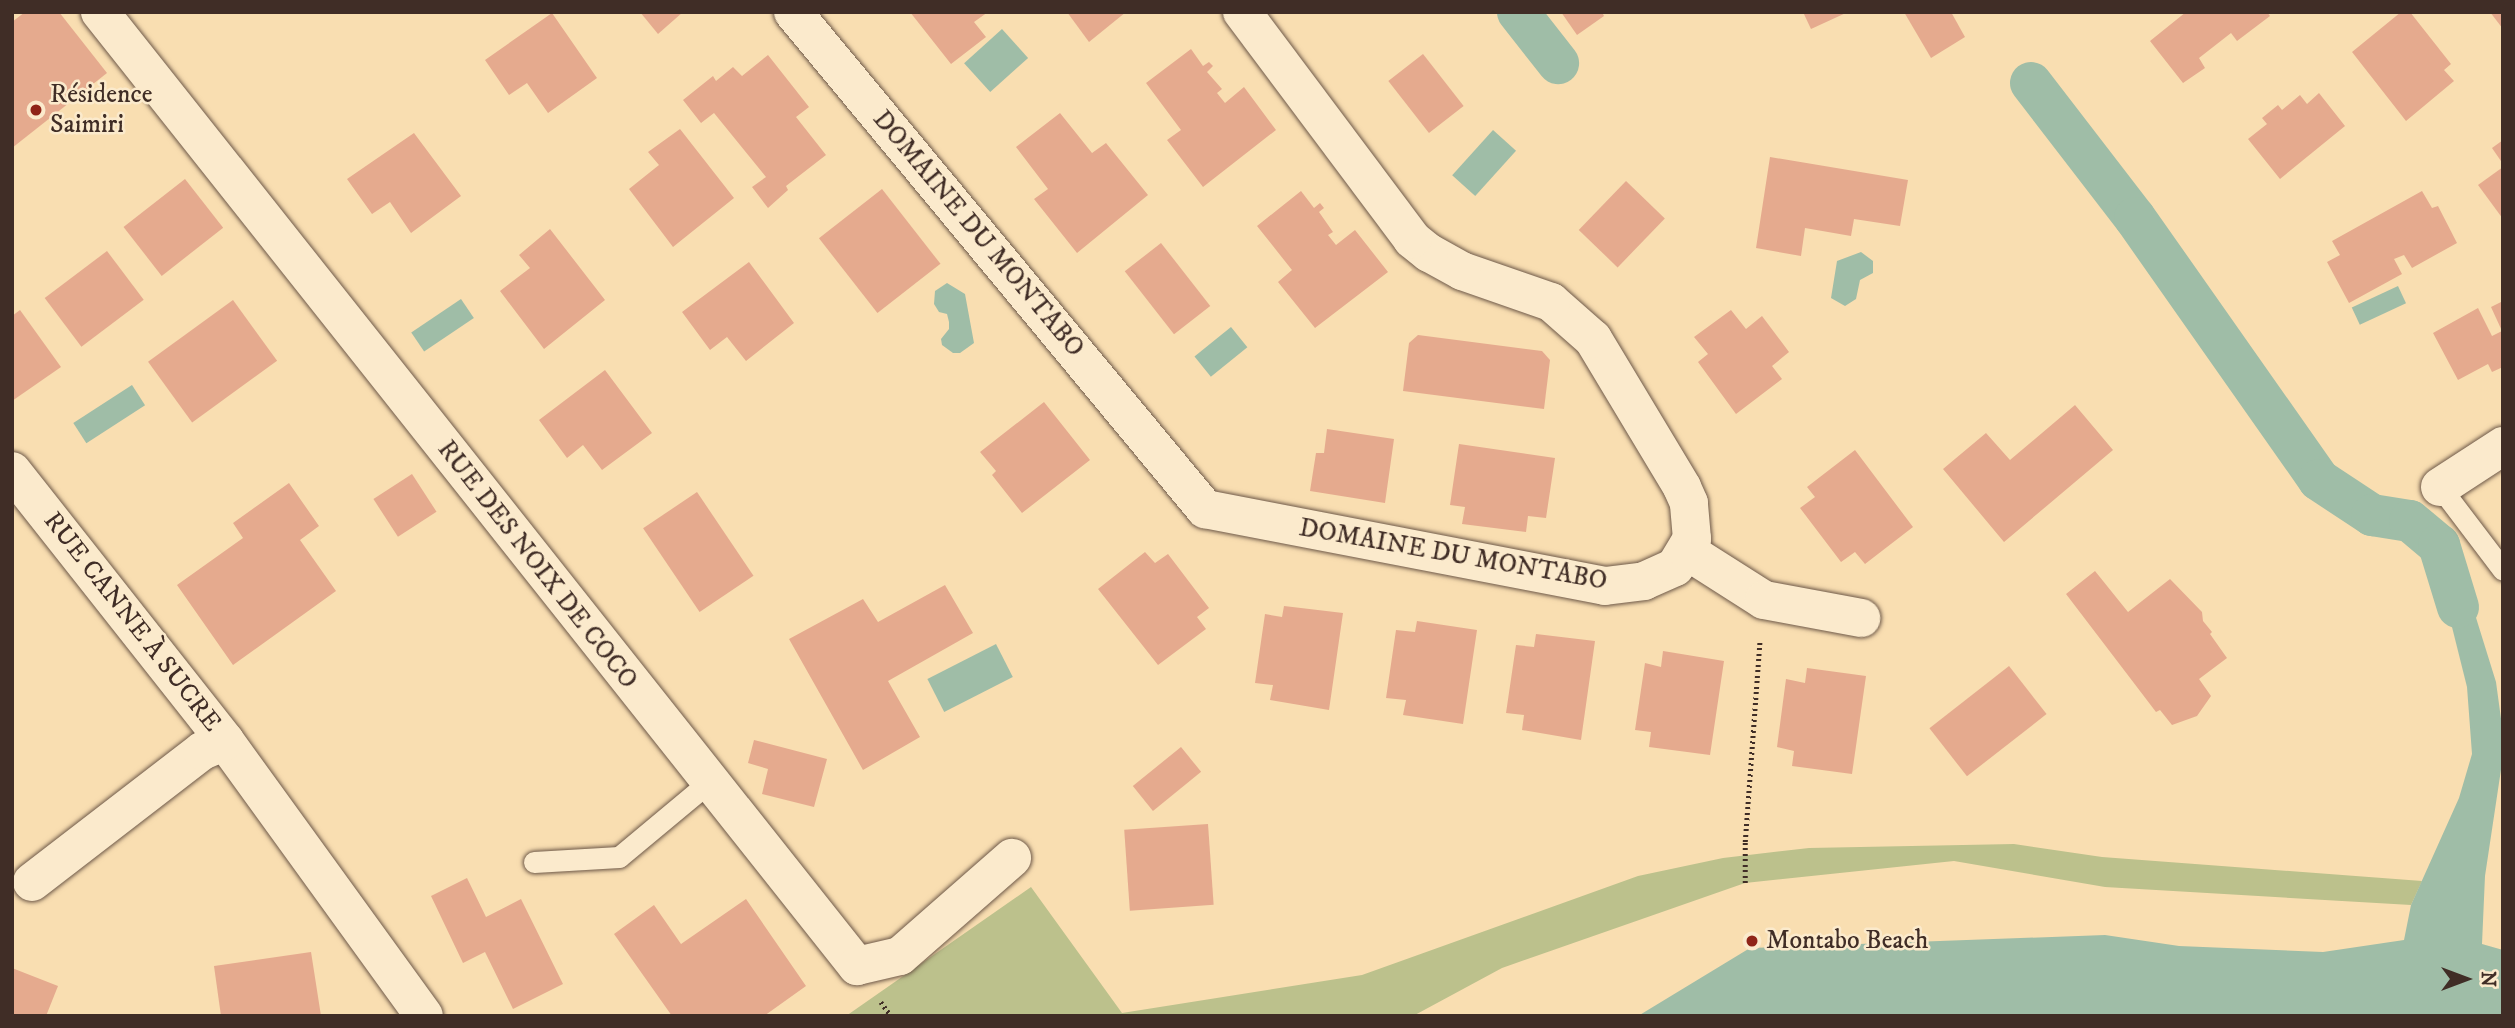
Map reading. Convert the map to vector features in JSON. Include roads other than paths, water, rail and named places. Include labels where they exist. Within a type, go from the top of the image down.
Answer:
[{"type":"street","name":"RUE DES NOIX DE COCO","points":[[100,12],[857,967],[900,956],[1012,858]]},
{"type":"street","name":"DOMAINE DU MONTABO","points":[[793,12],[1205,509],[1605,586],[1624,585],[1661,575],[1675,566],[1687,551]]},
{"type":"street","points":[[1242,12],[1412,239],[1462,271],[1551,302],[1593,339],[1682,486],[1693,522],[1692,539],[1687,551],[1764,600],[1861,618]]},
{"type":"street","points":[[2440,486],[2503,446]]},
{"type":"street","name":"RUE CANNE À SUCRE","points":[[12,471],[225,741],[424,1016]]},
{"type":"street","points":[[32,882],[202,751],[225,741]]},
{"type":"lane","points":[[2440,486],[2503,570]]},
{"type":"lane","points":[[534,862],[619,857],[709,782]]},
{"type":"waterway","points":[[1518,12],[1558,63]]},
{"type":"waterway","points":[[2031,83],[2135,218],[2319,480],[2372,515],[2410,521],[2439,545],[2458,607]]},
{"type":"place","name":"Résidence Saimiri","points":[[36,110]]},
{"type":"place","name":"Montabo Beach","points":[[1752,941]]}]
